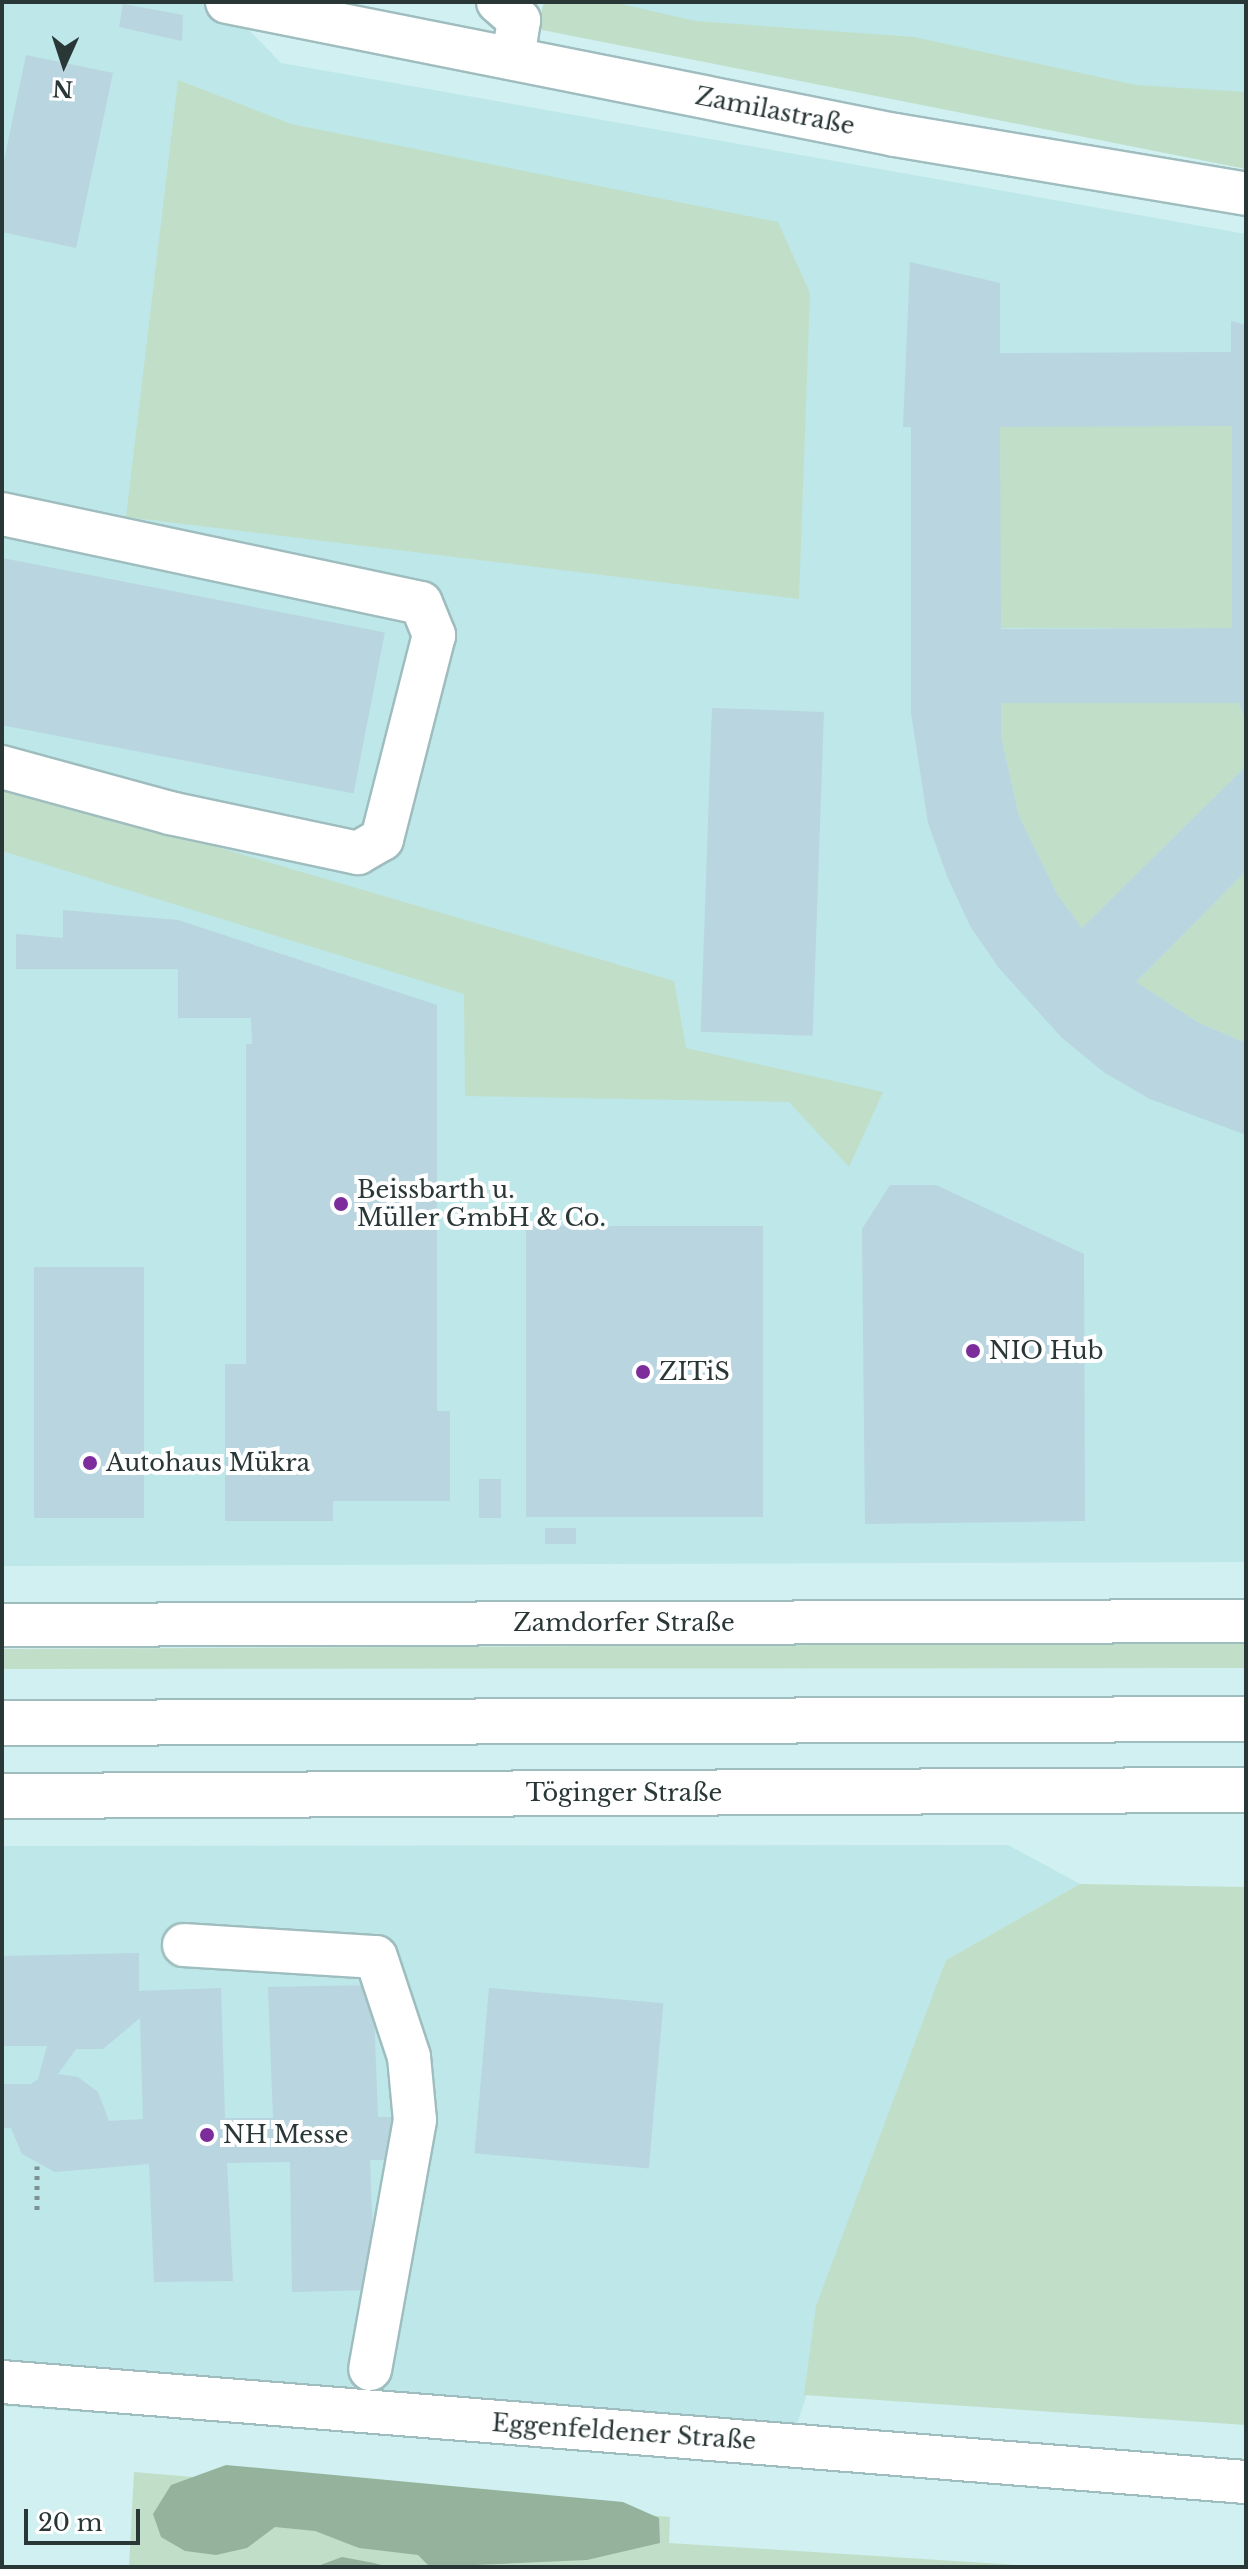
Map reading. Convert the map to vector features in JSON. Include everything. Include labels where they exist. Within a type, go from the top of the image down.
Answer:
[{"type":"highway","points":[[2,1723],[1246,1719]]},
{"type":"highway","name":"Töginger Straße","points":[[2,1796],[1246,1790]]},
{"type":"street","name":"Zamilastraße","points":[[227,2],[881,132],[1246,194]]},
{"type":"street","points":[[498,2],[519,20],[513,58]]},
{"type":"street","points":[[2,514],[421,603],[434,635],[382,839],[358,853],[170,813],[2,767]]},
{"type":"street","name":"Zamdorfer Straße","points":[[2,1625],[1246,1621]]},
{"type":"street","points":[[184,1945],[376,1957],[409,2057],[415,2120],[370,2369]]},
{"type":"street","name":"Eggenfeldener Straße","points":[[2,2382],[1246,2482]]},
{"type":"path","points":[[37,2166],[37,2212]]},
{"type":"shaded area","points":[[2,2],[222,2],[281,63],[1246,234],[1246,1562],[2,1566]]},
{"type":"shaded area","points":[[575,2],[1246,2],[1246,117]]},
{"type":"shaded area","points":[[1008,1845],[1080,1884],[946,1960],[785,2462],[2,2406],[2,1846]]},
{"type":"green space","points":[[544,2],[613,2],[695,21],[914,37],[1136,85],[1246,92],[1246,169],[537,29]]},
{"type":"green space","points":[[178,80],[291,124],[778,222],[810,293],[799,599],[126,517]]},
{"type":"green space","points":[[1000,426],[1232,426],[1232,628],[1000,628]]},
{"type":"green space","points":[[1001,703],[1239,703],[1246,724],[1246,766],[1082,928],[1057,894],[1019,816],[1001,736]]},
{"type":"green space","points":[[2,784],[674,981],[686,1048],[883,1092],[849,1167],[789,1102],[465,1096],[464,994],[2,851]]},
{"type":"green space","points":[[1246,871],[1246,1043],[1199,1023],[1136,982]]},
{"type":"green space","points":[[1246,1643],[1246,1668],[2,1669],[2,1649]]},
{"type":"green space","points":[[1080,1884],[1246,1887],[1246,2425],[804,2395],[816,2306],[946,1960]]},
{"type":"green space","points":[[226,2465],[623,2502],[659,2518],[660,2543],[587,2560],[430,2567],[418,2555],[359,2548],[315,2531],[275,2527],[247,2548],[216,2555],[185,2551],[161,2537],[153,2514],[171,2485]]},
{"type":"green space","points":[[134,2472],[670,2517],[669,2543],[1049,2567],[129,2567]]},
{"type":"green space","points":[[342,2557],[374,2563],[388,2567],[315,2567]]},
{"type":"building","points":[[123,4],[183,15],[182,41],[119,27]]},
{"type":"building","points":[[26,55],[113,73],[76,248],[2,232],[2,170]]},
{"type":"building","points":[[910,262],[1000,283],[1000,353],[1231,352],[1231,321],[1246,325],[1246,723],[1239,703],[1001,703],[1001,736],[1019,816],[1057,894],[1082,928],[1246,766],[1246,871],[1136,982],[1199,1023],[1246,1043],[1246,1135],[1150,1099],[1105,1073],[1062,1038],[999,968],[970,926],[947,876],[928,823],[911,713],[911,427],[903,427]],"holes":[[[1232,426],[1232,628],[1001,629],[1000,427]]]},
{"type":"building","points":[[2,558],[385,632],[354,793],[2,725]]},
{"type":"building","points":[[712,708],[824,712],[813,1036],[701,1032]]},
{"type":"building","name":"Beissbarth u. Müller GmbH & Co.","points":[[63,910],[178,920],[437,1005],[437,1411],[450,1411],[450,1501],[333,1501],[333,1521],[225,1521],[225,1364],[246,1364],[246,1044],[252,1044],[251,1018],[178,1018],[178,969],[16,969],[16,934],[63,938]]},
{"type":"building","name":"NIO Hub","points":[[890,1185],[936,1185],[1084,1254],[1085,1521],[865,1524],[862,1229]]},
{"type":"building","name":"ZITiS","points":[[526,1226],[763,1226],[763,1517],[526,1517]]},
{"type":"building","points":[[34,1267],[144,1267],[144,1518],[34,1518]]},
{"type":"building","points":[[479,1479],[501,1479],[501,1518],[479,1518]]},
{"type":"building","points":[[545,1528],[576,1528],[576,1544],[545,1544]]},
{"type":"building","name":"NH Messe","points":[[139,1953],[139,1991],[221,1988],[225,2118],[273,2118],[268,1987],[373,1985],[378,2117],[404,2117],[396,2160],[370,2160],[375,2290],[292,2292],[290,2162],[227,2163],[233,2281],[154,2282],[149,2164],[55,2172],[22,2154],[11,2128],[2,2128],[2,2084],[31,2084],[38,2079],[47,2046],[2,2046],[2,1956]],"holes":[[[140,2018],[143,2119],[109,2121],[98,2092],[78,2077],[58,2074],[76,2049],[103,2049]]]},
{"type":"building","points":[[489,1988],[663,2003],[649,2169],[475,2153]]},
{"type":"place","name":"Beissbarth u. Müller GmbH & Co.","points":[[341,1204]]},
{"type":"place","name":"NIO Hub","points":[[973,1351]]},
{"type":"place","name":"ZITiS","points":[[643,1372]]},
{"type":"place","name":"Autohaus Mükra","points":[[90,1463]]},
{"type":"place","name":"NH Messe","points":[[207,2135]]}]
